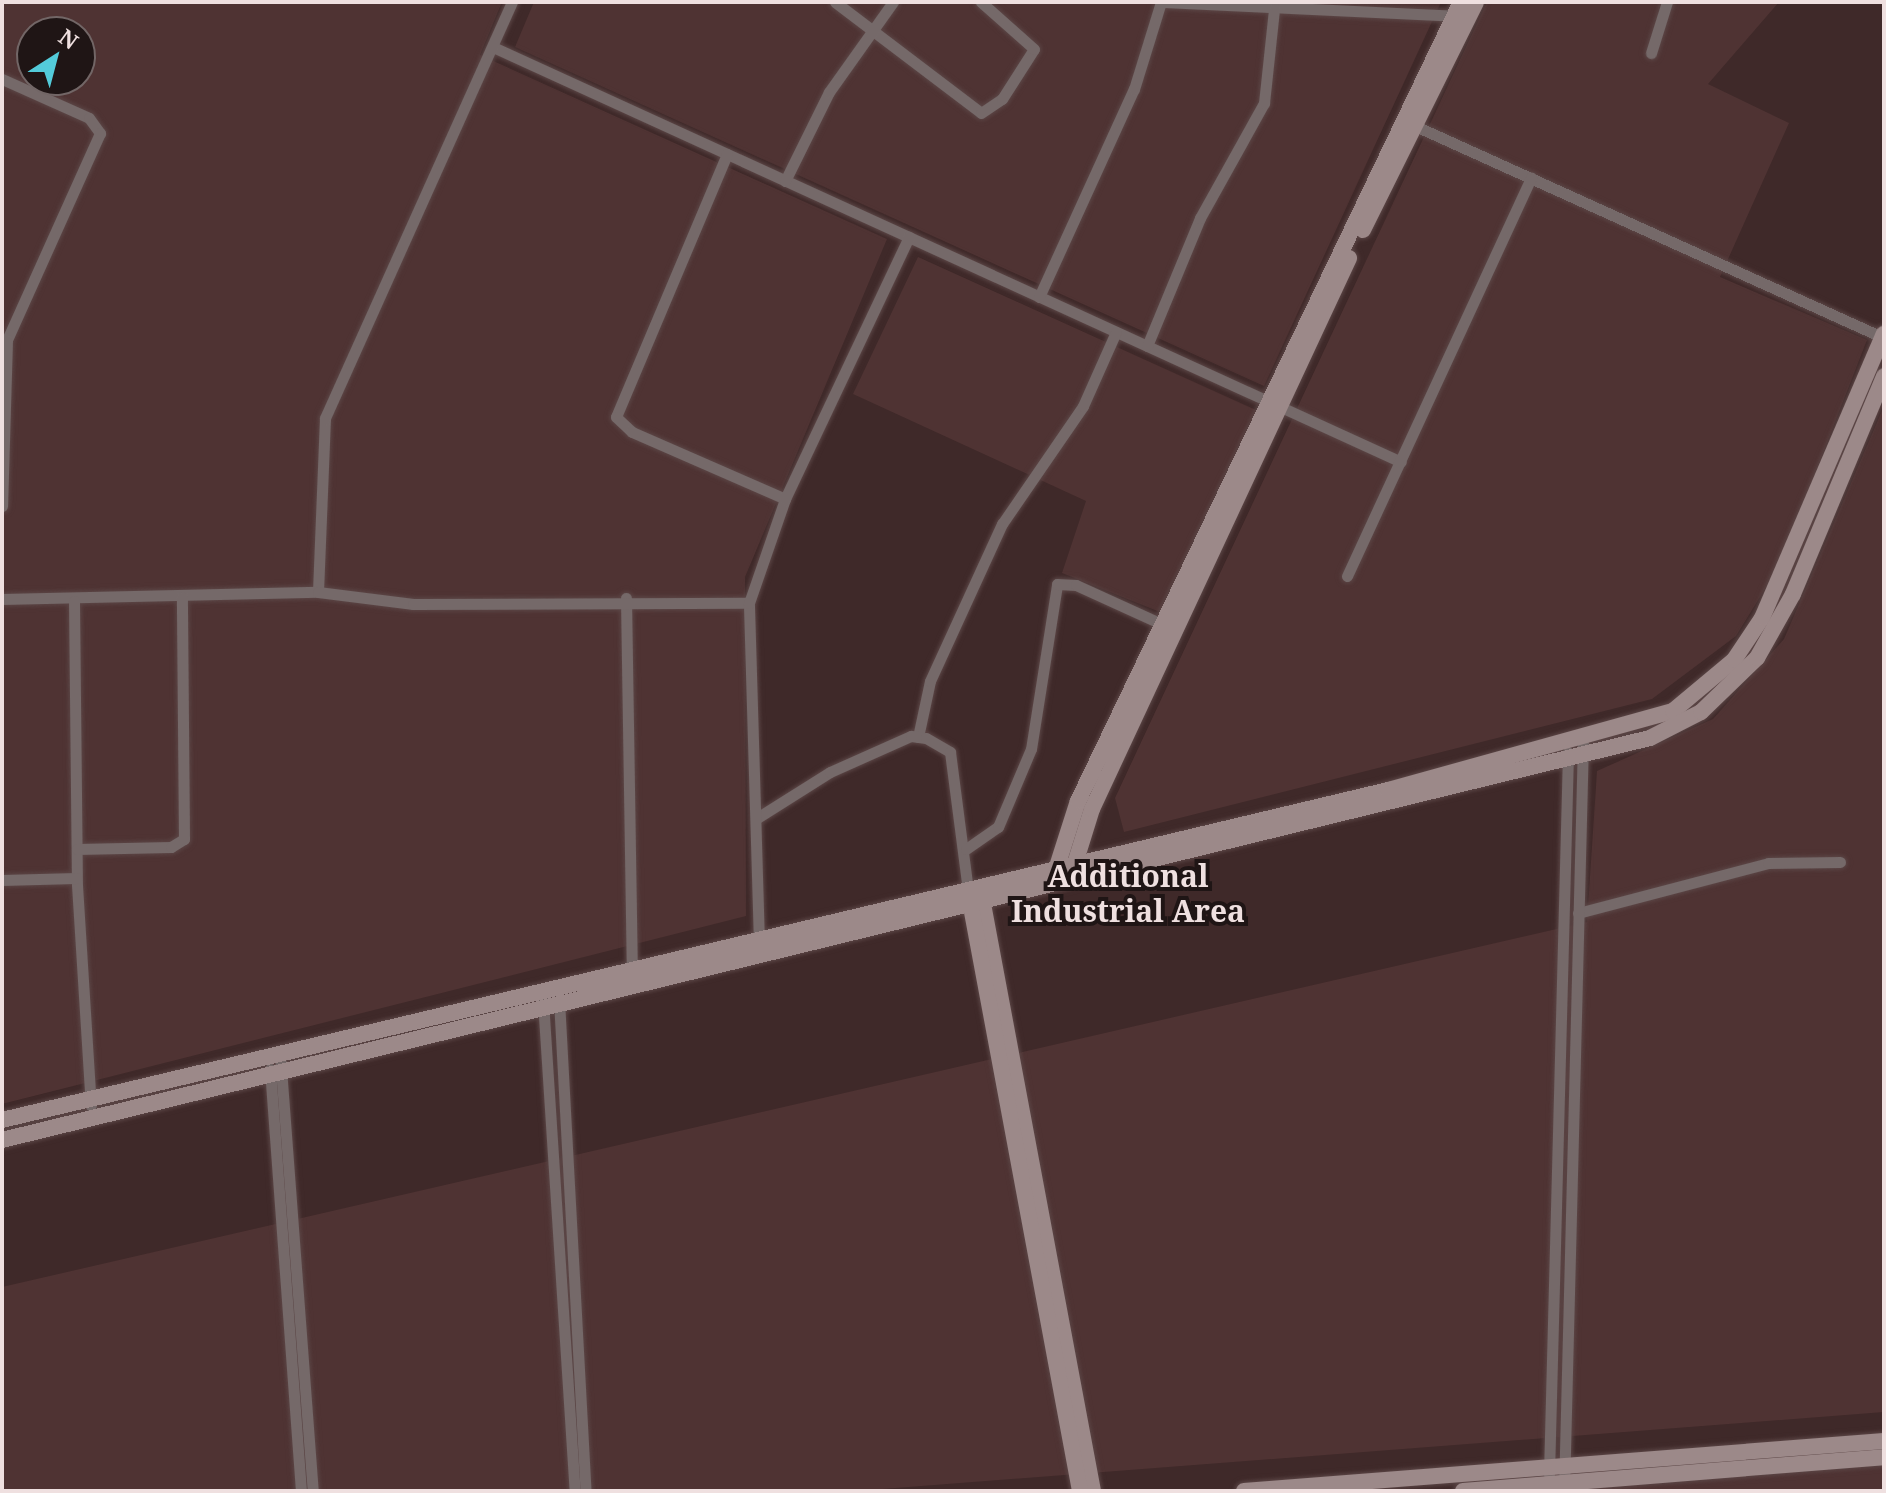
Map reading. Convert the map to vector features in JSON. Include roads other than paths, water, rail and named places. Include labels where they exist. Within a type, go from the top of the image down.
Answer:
[{"type":"street","points":[[318,592],[325,418],[512,2]]},
{"type":"street","points":[[835,2],[957,101],[988,112],[1034,49],[981,2]]},
{"type":"street","points":[[785,181],[829,92],[893,2]]},
{"type":"street","points":[[1039,297],[1134,89],[1162,2],[1274,9],[1346,6],[1461,12]]},
{"type":"street","points":[[1054,874],[1078,801],[1169,628],[1461,12],[1476,2]]},
{"type":"street","points":[[1651,53],[1667,2]]},
{"type":"street","points":[[1147,346],[1200,218],[1264,103],[1274,9]]},
{"type":"street","points":[[493,47],[1401,462]]},
{"type":"street","points":[[2,79],[89,118],[100,133],[7,340],[2,506]]},
{"type":"street","points":[[1409,123],[1883,337],[1778,589],[1742,649],[1673,711],[1575,750]]},
{"type":"street","points":[[727,154],[616,417],[632,432],[785,499]]},
{"type":"street","points":[[1347,576],[1531,177]]},
{"type":"street","points":[[759,947],[749,603],[785,499],[909,237]]},
{"type":"street","points":[[918,737],[930,681],[1002,524],[1083,406],[1116,332]]},
{"type":"street","points":[[2,1140],[551,1008],[759,947],[974,892],[1683,724],[1757,658],[1793,594],[1884,376]]},
{"type":"street","points":[[966,849],[998,827],[1031,749],[1057,584],[1076,585],[1169,628]]},
{"type":"street","points":[[2,599],[74,601],[318,592],[413,604],[626,598],[749,603]]},
{"type":"street","points":[[77,849],[171,847],[184,839],[182,597]]},
{"type":"street","points":[[626,598],[632,969]]},
{"type":"street","points":[[74,601],[76,878],[88,1100],[95,1118]]},
{"type":"street","points":[[1073,870],[1092,809],[1169,628]]},
{"type":"street","points":[[757,818],[830,772],[918,737],[950,752],[1080,1491]]},
{"type":"street","points":[[1557,1480],[1568,1299],[1578,913],[1575,750]]},
{"type":"street","points":[[1557,1480],[1554,1300],[1575,750]]},
{"type":"street","points":[[1578,913],[1768,863],[1840,862]]},
{"type":"street","points":[[2,880],[76,878]]},
{"type":"street","points":[[974,892],[1093,1491]]},
{"type":"street","points":[[2,1120],[632,969],[759,947]]},
{"type":"street","points":[[550,989],[575,1491]]},
{"type":"street","points":[[551,1008],[586,1491]]},
{"type":"street","points":[[275,1057],[301,1491]]},
{"type":"street","points":[[276,1074],[313,1491]]},
{"type":"street","points":[[1554,1300],[1568,1299]]},
{"type":"street","points":[[1463,1491],[1884,1441]]},
{"type":"street","points":[[1244,1491],[1557,1480],[1884,1457]]},
{"type":"district","name":"Additional Industrial Area","points":[[1128,893]]}]
